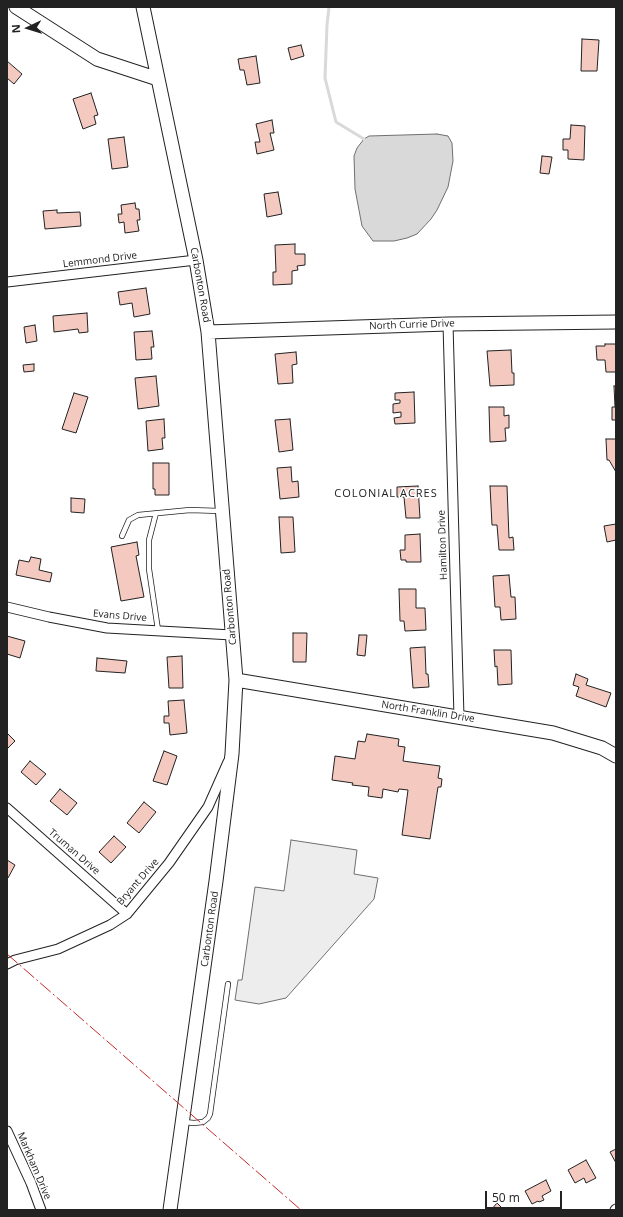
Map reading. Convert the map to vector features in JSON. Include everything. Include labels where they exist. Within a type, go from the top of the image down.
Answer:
[{"type":"street","points":[[16,7],[97,58],[158,79]]},
{"type":"street","name":"Carbonton Road","points":[[143,7],[196,260],[208,332],[236,680],[232,754],[216,881],[170,1210]]},
{"type":"street","name":"Lemmond Drive","points":[[7,282],[196,260]]},
{"type":"street","name":"North Currie Drive","points":[[208,332],[448,324],[616,322]]},
{"type":"street","name":"Hamilton Drive","points":[[448,324],[459,717]]},
{"type":"street","name":"Evans Drive","points":[[7,607],[49,618],[108,628],[232,635]]},
{"type":"street","name":"North Franklin Drive","points":[[236,680],[553,733],[602,748],[616,756]]},
{"type":"street","name":"Bryant Drive","points":[[7,964],[15,960],[58,949],[110,924],[127,914],[170,863],[208,807],[232,754]]},
{"type":"street","name":"Truman Drive","points":[[7,808],[127,914]]},
{"type":"street","name":"Markham Drive","points":[[7,1131],[31,1183],[41,1210]]},
{"type":"lane","points":[[122,536],[129,520],[138,515],[190,510],[222,511]]},
{"type":"lane","points":[[156,513],[149,540],[149,569],[158,630]]},
{"type":"lane","points":[[183,1122],[203,1122],[210,1114],[228,984]]},
{"type":"shaded area","points":[[437,134],[448,136],[452,143],[453,161],[448,187],[437,210],[417,234],[394,241],[373,241],[362,226],[355,189],[354,156],[357,148],[364,139],[369,136]]},
{"type":"shaded area","points":[[291,840],[357,850],[354,874],[378,878],[374,899],[286,998],[259,1004],[235,1000],[238,980],[242,980],[255,887],[284,891]]},
{"type":"building","points":[[582,39],[599,40],[597,71],[581,71]]},
{"type":"building","points":[[301,45],[304,56],[291,60],[288,48]]},
{"type":"building","points":[[256,56],[260,83],[247,85],[244,70],[240,70],[238,59]]},
{"type":"building","points":[[7,61],[22,74],[14,84],[7,78]]},
{"type":"building","points":[[91,93],[98,115],[94,116],[96,124],[83,129],[73,99]]},
{"type":"building","points":[[272,120],[274,133],[270,133],[274,150],[257,154],[255,142],[260,142],[256,124]]},
{"type":"building","points":[[571,125],[585,126],[584,160],[568,159],[568,150],[563,150],[563,139],[570,139]]},
{"type":"building","points":[[124,137],[128,167],[112,169],[108,139]]},
{"type":"building","points":[[542,156],[552,157],[549,174],[540,173]]},
{"type":"building","points":[[278,192],[282,214],[267,217],[264,194]]},
{"type":"building","points":[[135,203],[136,209],[139,209],[140,220],[137,220],[139,231],[125,233],[124,222],[119,223],[118,214],[122,214],[121,205]]},
{"type":"building","points":[[57,210],[57,213],[80,212],[81,226],[45,229],[43,211]]},
{"type":"building","points":[[295,244],[295,254],[305,254],[305,265],[297,266],[298,270],[292,271],[292,284],[273,285],[273,272],[276,272],[275,245]]},
{"type":"building","points":[[146,288],[150,314],[134,317],[132,303],[120,305],[118,292]]},
{"type":"building","points":[[87,313],[88,332],[79,333],[78,329],[54,332],[53,316]]},
{"type":"building","points":[[35,325],[37,341],[26,343],[24,327]]},
{"type":"building","points":[[152,331],[154,347],[151,347],[152,359],[136,360],[134,332]]},
{"type":"building","points":[[605,344],[616,344],[616,372],[606,372],[605,360],[597,360],[596,346],[605,346]]},
{"type":"building","points":[[511,350],[514,385],[490,386],[487,351]]},
{"type":"building","points":[[296,352],[297,364],[292,365],[293,383],[278,384],[275,354]]},
{"type":"building","points":[[34,364],[34,371],[24,372],[23,365]]},
{"type":"building","points":[[156,376],[159,406],[138,409],[135,378]]},
{"type":"building","points":[[614,386],[616,386],[616,420],[612,420],[612,407],[615,407]]},
{"type":"building","points":[[414,392],[415,423],[395,424],[394,418],[401,417],[401,412],[393,413],[393,404],[400,403],[400,400],[395,400],[395,393]]},
{"type":"building","points":[[74,393],[88,397],[76,433],[62,429]]},
{"type":"building","points":[[489,407],[504,407],[504,416],[509,415],[509,428],[505,428],[506,441],[490,442]]},
{"type":"building","points":[[164,419],[165,438],[162,438],[163,449],[148,451],[146,421]]},
{"type":"building","points":[[290,419],[293,450],[279,452],[275,420]]},
{"type":"building","points":[[606,439],[616,439],[616,472],[609,460],[607,460]]},
{"type":"building","points":[[153,463],[169,463],[169,495],[155,495],[155,489],[153,489]]},
{"type":"building","points":[[291,467],[292,482],[298,481],[299,497],[280,499],[277,468]]},
{"type":"building","points":[[418,486],[420,518],[406,518],[404,497],[397,497],[397,487]]},
{"type":"building","points":[[490,486],[507,486],[509,538],[513,537],[514,550],[499,550],[497,525],[492,525]]},
{"type":"building","points":[[71,498],[85,499],[84,513],[71,512]]},
{"type":"building","points":[[279,517],[293,517],[295,552],[281,553]]},
{"type":"building","points":[[616,524],[616,540],[607,542],[604,526]]},
{"type":"building","points":[[420,534],[421,562],[406,562],[406,560],[401,560],[400,550],[405,550],[405,535]]},
{"type":"building","points":[[137,542],[139,555],[136,556],[144,597],[121,601],[111,547]]},
{"type":"building","points":[[31,557],[41,559],[39,570],[52,573],[50,582],[16,575],[19,560],[29,562]]},
{"type":"building","points":[[509,575],[511,597],[515,597],[516,619],[501,620],[500,607],[495,607],[493,576]]},
{"type":"building","points":[[399,589],[416,589],[416,608],[425,608],[426,630],[405,631],[404,621],[400,621]]},
{"type":"building","points":[[293,633],[307,633],[306,662],[293,662]]},
{"type":"building","points":[[359,635],[367,635],[365,656],[357,655]]},
{"type":"building","points":[[7,636],[25,641],[20,658],[7,654]]},
{"type":"building","points":[[425,647],[426,674],[428,674],[429,687],[413,688],[410,648]]},
{"type":"building","points":[[494,650],[511,650],[512,684],[498,685]]},
{"type":"building","points":[[182,656],[183,688],[169,688],[167,657]]},
{"type":"building","points":[[97,658],[127,661],[125,673],[96,671]]},
{"type":"building","points":[[576,674],[588,679],[586,685],[611,693],[606,707],[576,696],[579,687],[573,685]]},
{"type":"building","points":[[184,700],[187,733],[170,735],[169,723],[164,723],[164,716],[169,716],[168,701]]},
{"type":"building","points":[[7,733],[15,741],[7,749]]},
{"type":"building","points":[[367,734],[399,739],[398,746],[405,747],[403,761],[440,766],[438,778],[442,779],[441,787],[438,787],[430,839],[402,835],[408,790],[399,789],[398,792],[383,789],[382,798],[368,796],[369,787],[332,780],[335,756],[355,759],[358,741],[365,742]]},
{"type":"building","points":[[164,751],[177,756],[167,785],[153,781]]},
{"type":"building","points":[[30,761],[46,774],[36,785],[21,772]]},
{"type":"building","points":[[60,789],[77,803],[67,815],[50,801]]},
{"type":"building","points":[[144,802],[156,812],[139,833],[127,823]]},
{"type":"building","points":[[114,836],[126,847],[111,863],[99,852]]},
{"type":"building","points":[[7,860],[15,865],[8,878],[7,877]]},
{"type":"building","points":[[616,1149],[616,1163],[610,1152]]},
{"type":"building","points":[[586,1160],[596,1178],[586,1183],[584,1178],[575,1183],[568,1170]]},
{"type":"building","points":[[546,1180],[551,1191],[542,1196],[544,1200],[532,1204],[525,1191]]},
{"type":"building","points":[[497,1203],[504,1210],[491,1210]]},
{"type":"waterway","points":[[329,7],[325,78],[336,122],[364,139],[366,142]]},
{"type":"power","points":[[7,954],[301,1210]]},
{"type":"district","name":"COLONIAL ACRES","points":[[386,494]]}]
